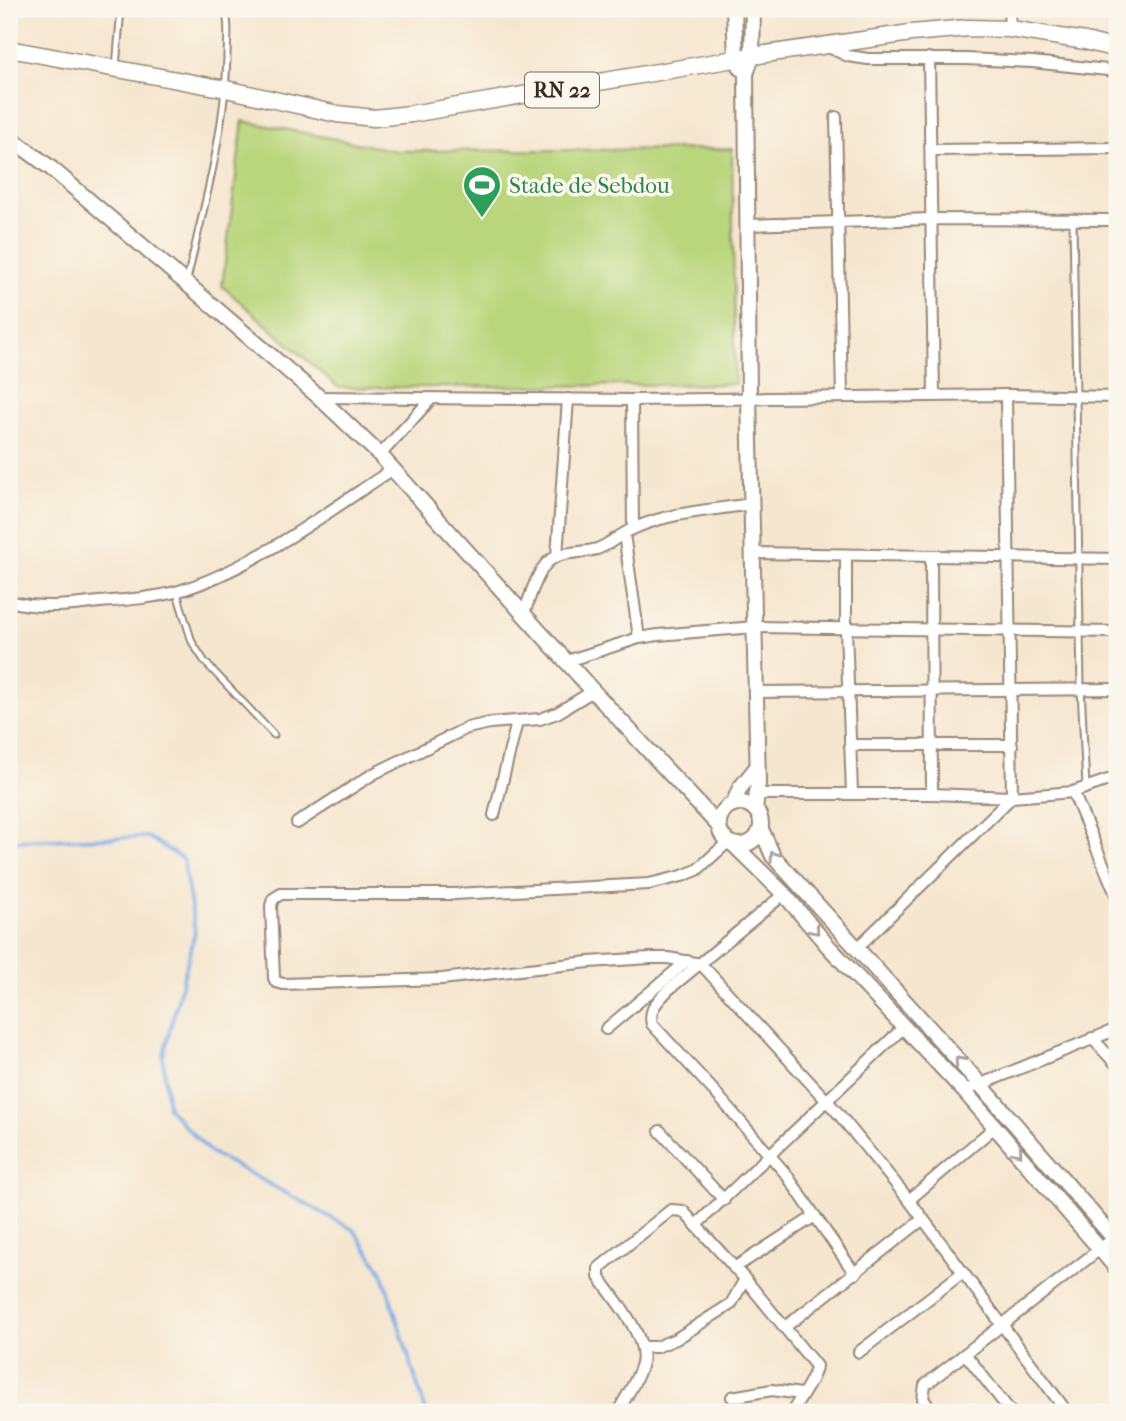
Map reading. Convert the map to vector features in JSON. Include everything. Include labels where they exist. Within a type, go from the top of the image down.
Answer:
[{"type":"main road","points":[[734,9],[746,74],[749,398],[758,794],[755,810]]},
{"type":"main road","points":[[744,58],[753,9]]},
{"type":"main road","name":"RN 22","points":[[12,50],[226,89],[337,114],[374,118],[911,33],[969,28],[1010,29],[1117,49]]},
{"type":"main road","points":[[9,137],[52,169],[186,283],[319,397],[380,455],[718,825],[720,832],[784,894],[996,1126],[1117,1269]]},
{"type":"main road","points":[[718,825],[722,812],[730,806],[756,768]]},
{"type":"main road","points":[[697,804],[712,808],[745,803],[755,810],[773,856],[980,1084],[1116,1240]]},
{"type":"main road","points":[[731,843],[748,844],[761,829]]},
{"type":"street","points":[[1009,9],[1010,29]]},
{"type":"street","points":[[824,45],[848,56],[868,58],[1032,62],[1117,71]]},
{"type":"street","points":[[929,58],[934,396]]},
{"type":"street","points":[[836,117],[842,397]]},
{"type":"street","points":[[931,150],[1117,148]]},
{"type":"street","points":[[748,225],[931,219],[1117,220]]},
{"type":"street","points":[[857,948],[1012,797],[1006,395]]},
{"type":"street","points":[[319,397],[632,400],[1006,395],[1117,397]]},
{"type":"street","points":[[380,455],[430,399]]},
{"type":"street","points":[[557,556],[568,400]]},
{"type":"street","points":[[632,400],[629,531],[639,638]]},
{"type":"street","points":[[9,601],[23,605],[66,606],[177,591],[231,570],[393,470]]},
{"type":"street","points":[[524,613],[541,573],[547,563],[557,556],[597,549],[629,531],[671,518],[751,504]]},
{"type":"street","points":[[753,553],[1117,559]]},
{"type":"street","points":[[846,555],[852,793]]},
{"type":"street","points":[[931,557],[932,794]]},
{"type":"street","points":[[567,661],[639,638],[689,631],[755,627],[1117,632]]},
{"type":"street","points":[[755,692],[1117,689]]},
{"type":"street","points":[[297,823],[354,785],[467,728],[490,723],[517,722],[558,713],[593,691]]},
{"type":"street","points":[[494,815],[517,722]]},
{"type":"street","points":[[850,745],[1012,745]]},
{"type":"street","points":[[758,794],[852,793],[1012,797],[1073,792],[1117,777]]},
{"type":"street","points":[[1073,792],[1117,897]]},
{"type":"street","points":[[731,843],[696,870],[649,884],[454,894],[277,895],[271,906],[274,978],[278,984],[400,982],[628,959],[668,958],[701,964],[827,1100],[909,1200],[1065,1411]]},
{"type":"street","points":[[784,894],[655,1003],[650,1014],[652,1024],[771,1156],[855,1274]]},
{"type":"street","points":[[606,1029],[687,961]]},
{"type":"street","points":[[696,1226],[904,1027]]},
{"type":"street","points":[[964,1091],[1117,1029]]},
{"type":"street","points":[[1092,1038],[1117,1065]]},
{"type":"street","points":[[909,1200],[996,1126]]},
{"type":"street","points":[[660,1131],[724,1200]]},
{"type":"street","points":[[618,1412],[641,1366],[643,1347],[599,1277],[599,1268],[671,1210],[683,1212],[745,1279],[816,1366],[815,1374],[792,1412]]},
{"type":"street","points":[[734,1268],[815,1216]]},
{"type":"street","points":[[785,1327],[922,1220]]},
{"type":"street","points":[[933,1412],[923,1399],[925,1384],[1116,1240]]},
{"type":"street","points":[[859,1352],[962,1273]]},
{"type":"street","points":[[643,1347],[656,1347],[676,1339],[731,1304],[745,1279]]},
{"type":"street","points":[[966,1355],[1011,1412]]},
{"type":"street","points":[[732,1397],[772,1390],[801,1394]]},
{"type":"lane","points":[[116,70],[121,9]]},
{"type":"lane","points":[[186,283],[206,202],[226,89],[228,31],[225,9]]},
{"type":"lane","points":[[9,32],[12,50]]},
{"type":"lane","points":[[1073,220],[1081,688],[1086,788]]},
{"type":"lane","points":[[177,591],[192,642],[205,662],[274,735]]},
{"type":"green space","name":"Stade de Sebdou","points":[[243,121],[397,151],[732,149],[735,384],[339,388],[222,286]]},
{"type":"waterway","points":[[9,841],[148,837],[183,859],[195,932],[163,1057],[168,1108],[210,1152],[354,1230],[382,1272],[426,1412]]},
{"type":"place","name":"Stade de Sebdou","points":[[482,219]]}]
